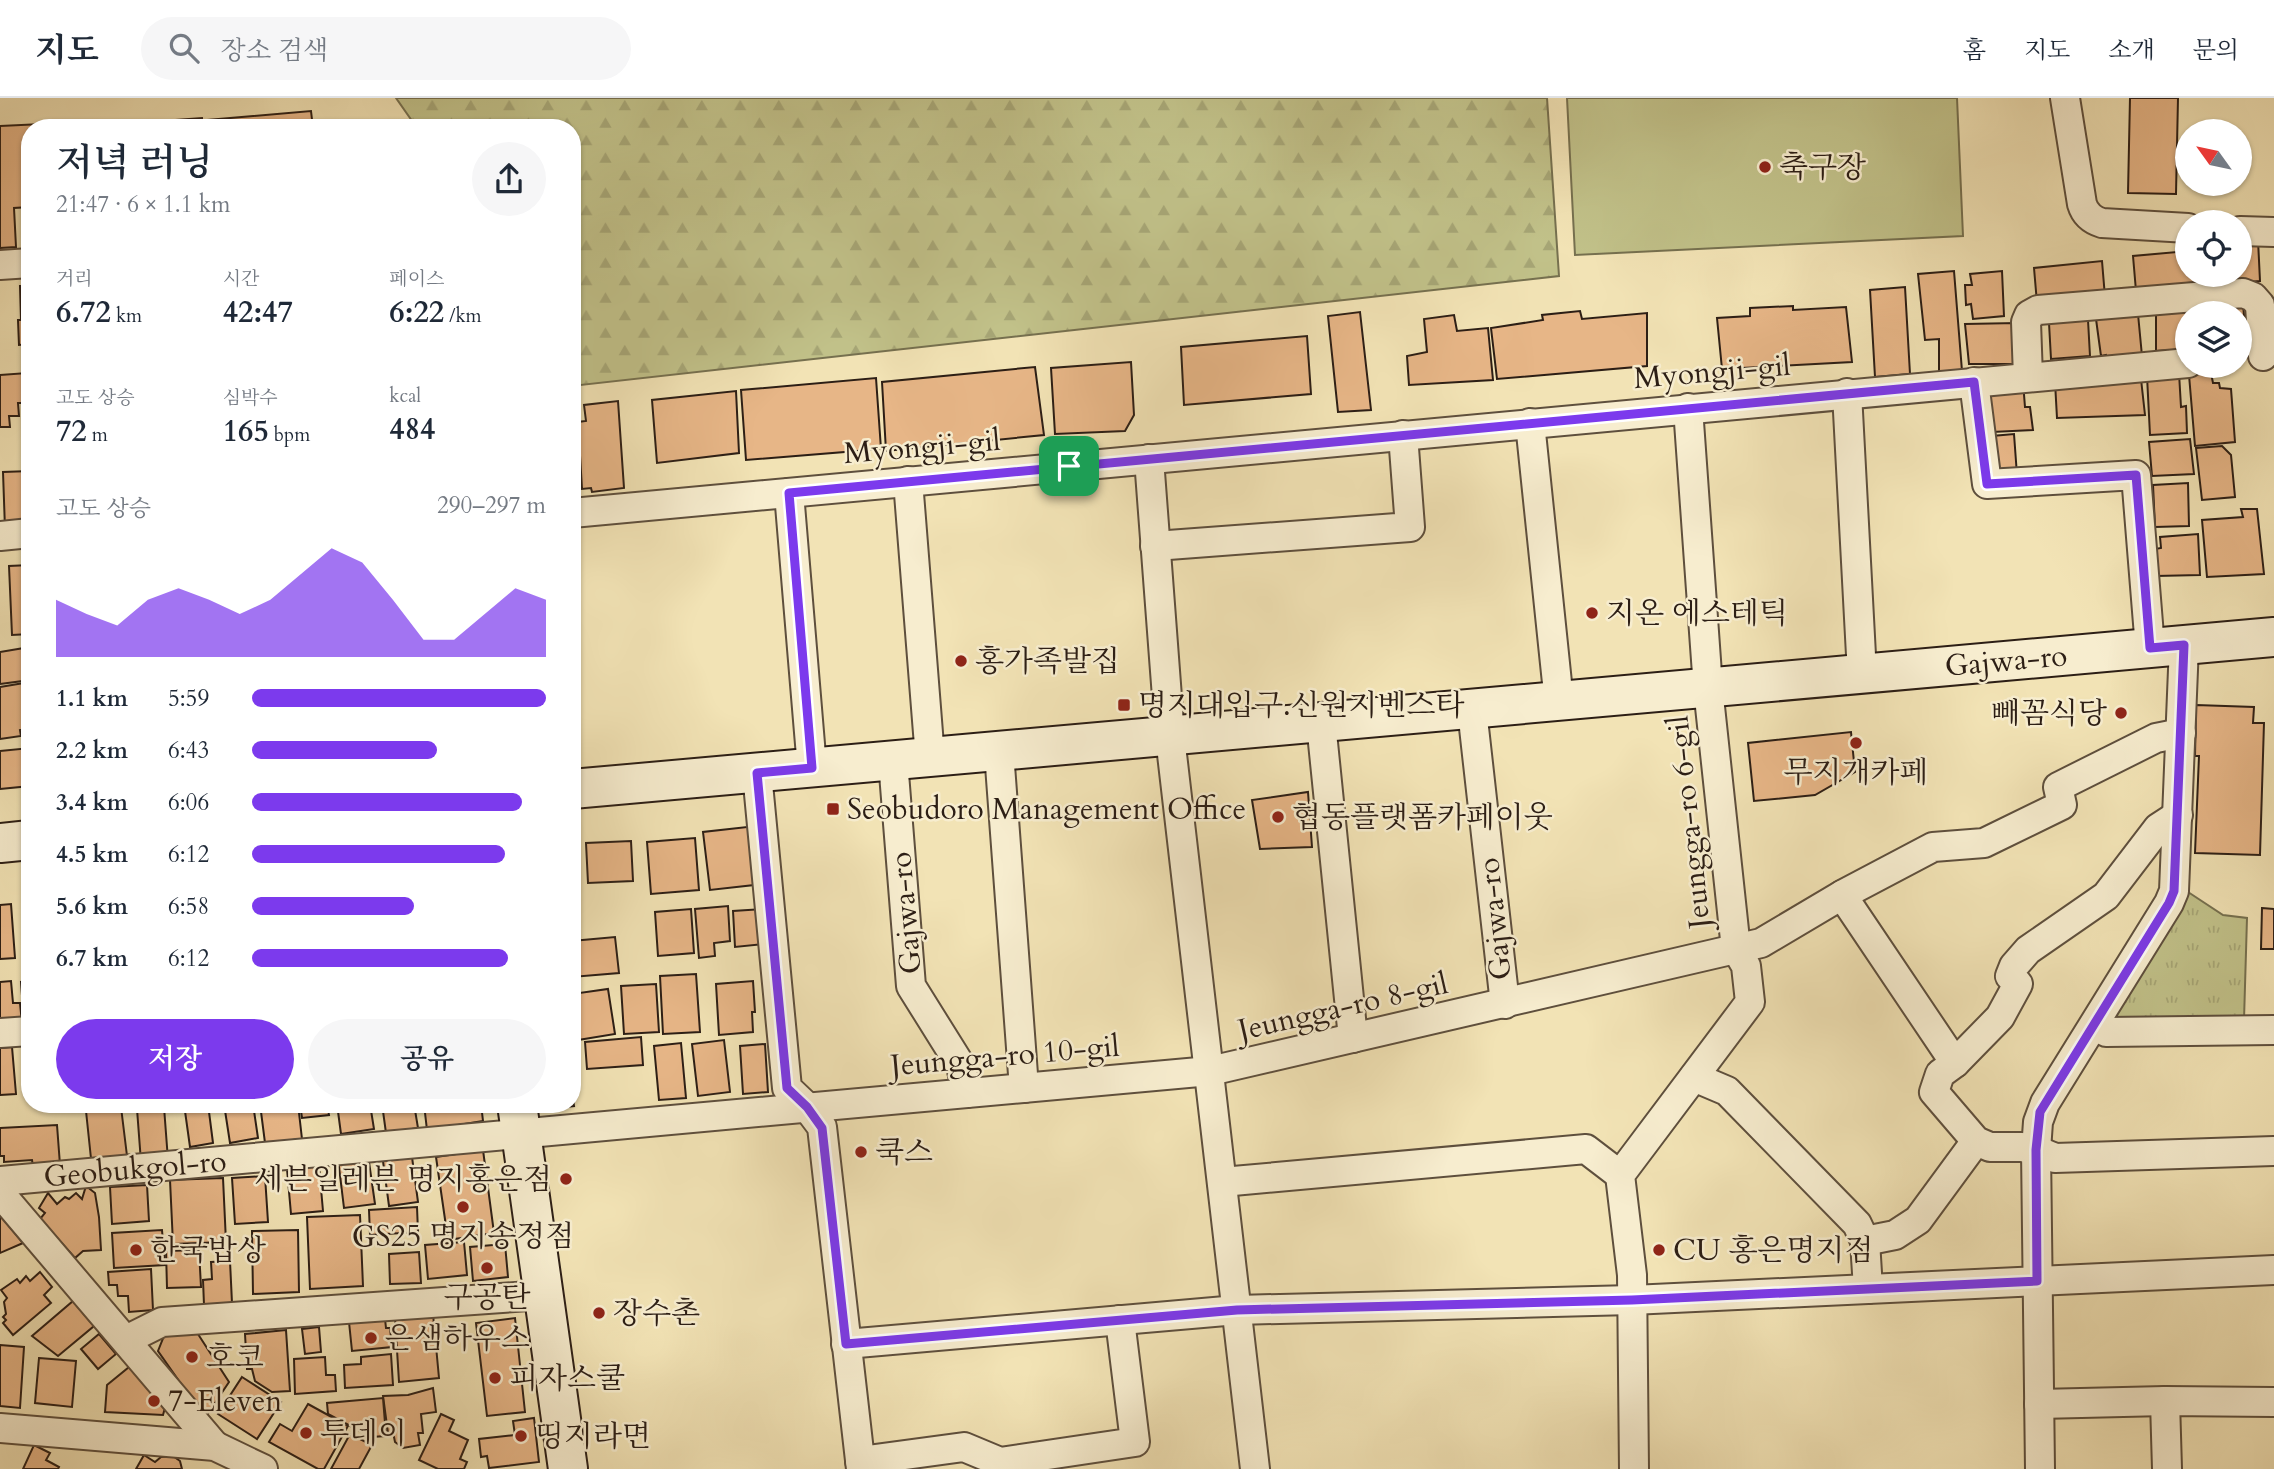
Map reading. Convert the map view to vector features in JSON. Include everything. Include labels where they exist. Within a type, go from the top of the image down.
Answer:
[{"type":"main road","name":"Gajwa-ro","points":[[581,788],[2274,637]]},
{"type":"main road","points":[[0,843],[21,842]]},
{"type":"main road","points":[[519,1119],[568,1469]]},
{"type":"street","points":[[2065,98],[2082,204],[2086,213],[2102,223],[2175,227]]},
{"type":"street","points":[[2252,231],[2274,232]]},
{"type":"street","points":[[0,265],[21,264]]},
{"type":"street","points":[[2028,377],[2026,322],[2029,315],[2038,310],[2243,293],[2253,297],[2260,305],[2259,356]]},
{"type":"street","name":"Myongji-gil","points":[[581,512],[2175,364]]},
{"type":"street","points":[[1974,382],[1987,484],[2136,475],[2181,733],[2176,884],[2172,897],[2040,1112],[2036,1150],[2040,1469]]},
{"type":"street","points":[[1847,393],[1862,674]]},
{"type":"street","points":[[1689,408],[1708,688]]},
{"type":"street","points":[[1530,423],[1559,702]]},
{"type":"street","points":[[1156,546],[1410,527],[1403,435]]},
{"type":"street","points":[[1149,459],[1170,737]]},
{"type":"street","name":"Gajwa-ro","points":[[908,481],[912,759],[911,986],[961,1066],[967,1093]]},
{"type":"street","points":[[789,493],[812,768]]},
{"type":"street","points":[[0,536],[21,534]]},
{"type":"street","name":"Jeungga-ro 6-gil","points":[[1620,1175],[1750,1002],[1746,967],[1736,949],[1708,688]]},
{"type":"street","name":"Gajwa-ro","points":[[1472,710],[1504,1004]]},
{"type":"street","points":[[1321,723],[1353,1038]]},
{"type":"street","name":"Jeungga-ro 6-gil","points":[[1736,949],[1761,943],[1842,895],[1933,847],[1984,843],[2062,805],[2058,787],[2156,738],[2181,733]]},
{"type":"street","name":"Jeungga-ro 8-gil","points":[[1170,737],[1255,1469]]},
{"type":"street","points":[[999,751],[1024,1088]]},
{"type":"street","points":[[757,773],[787,1088],[807,1107],[822,1128],[860,1465],[964,1447],[1000,1462],[1135,1441],[1120,1320]]},
{"type":"street","points":[[2178,815],[2158,828],[2106,896],[2028,950],[2014,965],[2010,976],[2018,984],[2000,1017],[1955,1063],[1940,1074],[1934,1092],[1976,1142],[1990,1147],[2022,1147],[2055,1158],[2274,1151]]},
{"type":"street","points":[[1842,895],[1955,1063]]},
{"type":"street","name":"Jeungga-ro 8-gil","points":[[1209,1071],[1736,949]]},
{"type":"street","points":[[2094,1025],[2106,1032],[2274,1030]]},
{"type":"street","points":[[0,1033],[21,1032]]},
{"type":"street","name":"Jeungga-ro 10-gil","points":[[807,1107],[1209,1071]]},
{"type":"street","points":[[1694,1077],[1727,1091],[1857,1224],[1865,1241],[1868,1289]]},
{"type":"street","name":"Geobukgol-ro","points":[[0,1181],[519,1119],[807,1107]]},
{"type":"street","points":[[1865,1241],[1895,1235],[1918,1220],[1976,1142]]},
{"type":"street","points":[[1222,1182],[1586,1149],[1620,1175],[1632,1275],[1634,1469]]},
{"type":"street","points":[[0,1193],[126,1340],[210,1457]]},
{"type":"street","points":[[846,1344],[1237,1310],[1632,1300],[2274,1270]]},
{"type":"street","points":[[126,1340],[162,1322],[544,1295]]},
{"type":"street","points":[[2165,1401],[2167,1469]]},
{"type":"street","points":[[2039,1404],[2274,1402]]},
{"type":"street","points":[[0,1428],[210,1457],[263,1469]]},
{"type":"green space","points":[[396,98],[1547,98],[1559,276],[581,385],[581,119],[411,119]]},
{"type":"green space","name":"축구장","points":[[1567,98],[1957,98],[1963,236],[1575,255]]},
{"type":"green space","points":[[2185,890],[2223,915],[2247,918],[2244,1020],[2121,1021],[2114,1012]]},
{"type":"building","points":[[2130,98],[2178,98],[2178,119],[2175,119],[2175,194],[2128,193]]},
{"type":"building","points":[[311,111],[312,119],[219,119]]},
{"type":"building","points":[[21,125],[21,208],[14,208],[16,247],[0,248],[0,126]]},
{"type":"building","points":[[2252,240],[2258,240],[2260,281],[2252,282]]},
{"type":"building","points":[[2175,252],[2176,287],[2136,291],[2133,256]]},
{"type":"building","points":[[2102,261],[2105,297],[2037,303],[2034,268]]},
{"type":"building","points":[[1954,271],[1962,371],[1939,373],[1939,339],[1925,340],[1918,274]]},
{"type":"building","points":[[2002,271],[2004,316],[1973,319],[1971,304],[1966,305],[1965,285],[1972,285],[1970,274]]},
{"type":"building","points":[[1905,287],[1910,374],[1875,377],[1870,290]]},
{"type":"building","points":[[2175,305],[2175,350],[2156,351],[2156,306]]},
{"type":"building","points":[[1793,306],[1793,310],[1846,307],[1852,362],[1722,369],[1717,318],[1750,316],[1750,308]]},
{"type":"building","points":[[1580,311],[1582,319],[1647,313],[1647,366],[1497,379],[1491,328],[1543,320],[1542,315]]},
{"type":"building","points":[[1360,312],[1371,410],[1338,412],[1328,316]]},
{"type":"building","points":[[2138,314],[2142,356],[2101,356],[2096,319]]},
{"type":"building","points":[[1454,315],[1457,331],[1488,328],[1493,380],[1409,385],[1407,356],[1427,352],[1424,319]]},
{"type":"building","points":[[18,320],[21,320],[19,345]]},
{"type":"building","points":[[2088,320],[2090,356],[2051,359],[2049,323]]},
{"type":"building","points":[[2017,323],[2019,357],[2013,364],[1969,364],[1965,324]]},
{"type":"building","points":[[1307,336],[1311,394],[1184,405],[1181,347]]},
{"type":"building","points":[[1131,362],[1134,415],[1125,431],[1055,434],[1051,368]]},
{"type":"building","points":[[1035,367],[1044,435],[886,451],[882,382]]},
{"type":"building","points":[[21,373],[19,416],[9,416],[10,427],[0,427],[0,375]]},
{"type":"building","points":[[2175,373],[2175,378],[2179,378],[2181,407],[2186,406],[2187,433],[2150,435],[2147,376]]},
{"type":"building","points":[[876,378],[881,449],[746,460],[741,390]]},
{"type":"building","points":[[2189,378],[2212,378],[2213,383],[2219,383],[2220,388],[2231,389],[2235,442],[2195,446]]},
{"type":"building","points":[[2141,379],[2145,415],[2057,418],[2055,382]]},
{"type":"building","points":[[2023,382],[2025,407],[2030,407],[2033,430],[1992,432],[1987,384]]},
{"type":"building","points":[[736,391],[739,453],[657,463],[652,400]]},
{"type":"building","points":[[618,401],[624,488],[592,492],[591,488],[582,489],[581,422],[586,421],[584,405]]},
{"type":"building","points":[[2014,434],[2017,475],[1995,477],[1992,436]]},
{"type":"building","points":[[2190,439],[2194,474],[2152,476],[2149,442]]},
{"type":"building","points":[[2222,446],[2231,455],[2235,497],[2202,500],[2196,448]]},
{"type":"building","points":[[21,471],[21,528],[5,529],[3,472]]},
{"type":"building","points":[[2188,483],[2189,526],[2155,527],[2153,485]]},
{"type":"building","points":[[2241,509],[2257,509],[2264,574],[2207,577],[2202,520],[2243,517]]},
{"type":"building","points":[[2198,534],[2200,575],[2156,576],[2155,549],[2161,548],[2160,537]]},
{"type":"building","points":[[21,565],[21,634],[12,635],[9,566]]},
{"type":"building","points":[[21,648],[21,681],[0,684],[0,652]]},
{"type":"building","points":[[21,684],[21,736],[0,739],[0,687]]},
{"type":"building","points":[[2196,705],[2254,707],[2253,723],[2264,723],[2260,855],[2195,853],[2199,756],[2195,756]]},
{"type":"building","points":[[1851,732],[1855,772],[1815,795],[1754,801],[1748,743]]},
{"type":"building","points":[[21,749],[21,787],[0,789],[0,751]]},
{"type":"building","points":[[1308,792],[1312,847],[1260,849],[1252,800]]},
{"type":"building","points":[[756,826],[763,884],[710,890],[703,832]]},
{"type":"building","points":[[695,838],[699,890],[651,894],[647,842]]},
{"type":"building","points":[[631,841],[633,881],[588,883],[586,843]]},
{"type":"building","points":[[11,904],[15,958],[0,959],[0,905]]},
{"type":"building","points":[[728,906],[730,941],[714,943],[715,956],[699,958],[695,909]]},
{"type":"building","points":[[2262,908],[2274,909],[2274,949],[2261,949]]},
{"type":"building","points":[[691,909],[694,953],[658,956],[655,912]]},
{"type":"building","points":[[763,909],[765,944],[735,947],[733,911]]},
{"type":"building","points":[[615,937],[619,973],[581,976],[581,940]]},
{"type":"building","points":[[696,974],[700,1032],[663,1034],[660,976]]},
{"type":"building","points":[[11,981],[13,1003],[20,1003],[21,1023],[0,1025],[0,982]]},
{"type":"building","points":[[753,981],[753,1032],[719,1035],[716,984]]},
{"type":"building","points":[[656,984],[659,1032],[624,1034],[621,986]]},
{"type":"building","points":[[608,989],[615,1034],[581,1040],[581,993]]},
{"type":"building","points":[[641,1037],[643,1065],[587,1069],[585,1042]]},
{"type":"building","points":[[724,1040],[730,1092],[698,1096],[692,1044]]},
{"type":"building","points":[[681,1043],[686,1098],[659,1100],[654,1046]]},
{"type":"building","points":[[765,1044],[768,1092],[743,1094],[740,1046]]},
{"type":"building","points":[[12,1047],[16,1094],[0,1095],[0,1048]]},
{"type":"building","points":[[86,1113],[122,1113],[128,1164],[92,1168]]},
{"type":"building","points":[[137,1113],[164,1113],[168,1160],[141,1162]]},
{"type":"building","points":[[185,1113],[209,1113],[213,1143],[190,1147]]},
{"type":"building","points":[[225,1113],[254,1113],[258,1138],[230,1143]]},
{"type":"building","points":[[261,1113],[299,1113],[302,1139],[265,1143]]},
{"type":"building","points":[[301,1113],[329,1115],[302,1118]]},
{"type":"building","points":[[338,1113],[371,1113],[374,1129],[341,1134]]},
{"type":"building","points":[[383,1113],[416,1113],[418,1128],[386,1133]]},
{"type":"building","points":[[425,1113],[482,1113],[483,1121],[427,1130]]},
{"type":"building","points":[[57,1125],[60,1165],[33,1166],[32,1160],[4,1162],[4,1156],[0,1156],[0,1128]]},
{"type":"building","points":[[483,1150],[494,1233],[448,1240],[436,1157]]},
{"type":"building","points":[[368,1155],[375,1204],[344,1208],[338,1159]]},
{"type":"building","points":[[412,1157],[418,1202],[389,1206],[383,1161]]},
{"type":"building","points":[[319,1166],[323,1211],[291,1214],[287,1169]]},
{"type":"building","points":[[265,1176],[268,1222],[235,1224],[232,1178]]},
{"type":"building","points":[[223,1178],[226,1242],[173,1244],[170,1180]]},
{"type":"building","points":[[147,1185],[149,1221],[112,1224],[110,1187]]},
{"type":"building","points":[[86,1186],[95,1193],[101,1250],[83,1251],[75,1258],[40,1219],[45,1213],[39,1208],[48,1193],[57,1204],[76,1193],[82,1199]]},
{"type":"building","points":[[417,1207],[418,1232],[370,1235],[369,1210]]},
{"type":"building","points":[[0,1215],[23,1243],[0,1253]]},
{"type":"building","points":[[360,1215],[363,1286],[310,1289],[307,1217]]},
{"type":"building","points":[[162,1230],[165,1265],[114,1268],[112,1233]]},
{"type":"building","points":[[298,1230],[299,1292],[253,1294],[252,1231]]},
{"type":"building","points":[[464,1242],[467,1275],[428,1279],[425,1245]]},
{"type":"building","points":[[505,1244],[508,1277],[473,1281],[470,1247]]},
{"type":"building","points":[[199,1250],[201,1287],[167,1288],[166,1251]]},
{"type":"building","points":[[419,1252],[421,1283],[390,1284],[389,1254]]},
{"type":"building","points":[[230,1261],[232,1303],[204,1305],[203,1280],[212,1279],[211,1262]]},
{"type":"building","points":[[151,1269],[153,1310],[129,1312],[128,1296],[118,1296],[117,1285],[109,1285],[108,1272]]},
{"type":"building","points":[[40,1272],[52,1287],[44,1295],[51,1303],[13,1335],[3,1323],[6,1320],[3,1317],[6,1314],[4,1302],[7,1298],[1,1290],[17,1279],[20,1283],[26,1276],[30,1281]]},
{"type":"building","points":[[73,1301],[94,1326],[58,1356],[32,1336]]},
{"type":"building","points":[[433,1314],[439,1378],[399,1382],[395,1318]]},
{"type":"building","points":[[515,1318],[525,1412],[487,1416],[476,1323]]},
{"type":"building","name":"은샘하우스","points":[[385,1319],[386,1328],[390,1328],[392,1347],[352,1351],[349,1322]]},
{"type":"building","points":[[319,1327],[321,1352],[305,1354],[302,1329]]},
{"type":"building","points":[[286,1330],[290,1391],[272,1392],[255,1381],[252,1369],[247,1369],[245,1334]]},
{"type":"building","points":[[196,1331],[229,1382],[205,1418],[158,1351],[164,1336]]},
{"type":"building","points":[[99,1334],[116,1354],[98,1369],[81,1349]]},
{"type":"building","points":[[0,1345],[24,1347],[20,1408],[0,1406]]},
{"type":"building","points":[[391,1354],[393,1385],[345,1388],[344,1365],[361,1364],[361,1357]]},
{"type":"building","points":[[325,1357],[326,1375],[335,1375],[336,1391],[295,1394],[294,1359]]},
{"type":"building","points":[[39,1358],[76,1361],[72,1407],[35,1403]]},
{"type":"building","points":[[134,1363],[166,1404],[163,1415],[105,1412],[107,1385]]},
{"type":"building","points":[[242,1377],[281,1402],[257,1439],[218,1414]]},
{"type":"building","points":[[433,1388],[436,1412],[421,1414],[423,1433],[418,1433],[420,1445],[403,1448],[395,1442],[393,1432],[388,1433],[383,1396],[408,1395]]},
{"type":"building","points":[[383,1398],[386,1436],[371,1437],[328,1414],[327,1403]]},
{"type":"building","points":[[308,1404],[348,1426],[324,1469],[318,1469],[269,1442],[280,1424],[292,1431]]},
{"type":"building","points":[[441,1414],[454,1420],[449,1431],[468,1440],[460,1459],[467,1462],[464,1469],[438,1469],[419,1460]]},
{"type":"building","points":[[534,1418],[539,1462],[489,1468],[487,1456],[481,1457],[479,1439],[515,1435],[513,1421]]},
{"type":"building","points":[[350,1434],[372,1445],[359,1469],[331,1469]]},
{"type":"building","points":[[34,1445],[50,1453],[46,1460],[59,1467],[58,1469],[23,1469]]},
{"type":"building","points":[[144,1455],[155,1462],[161,1457],[173,1456],[180,1461],[182,1469],[136,1469]]},
{"type":"place","name":"축구장","points":[[1765,167]]},
{"type":"place","name":"지온 에스테틱","points":[[1592,613]]},
{"type":"place","name":"홍가족발집","points":[[961,661]]},
{"type":"place","name":"명지대입구.신원지벤스타","points":[[1124,705]]},
{"type":"place","name":"빼꼼식당","points":[[2121,713]]},
{"type":"place","name":"무지개카페","points":[[1856,743]]},
{"type":"place","name":"Seobudoro Management Office","points":[[833,809]]},
{"type":"place","name":"협동플랫폼카페이웃","points":[[1278,817]]},
{"type":"place","name":"쿡스","points":[[861,1152]]},
{"type":"place","name":"세븐일레븐 명지홍은점","points":[[566,1179]]},
{"type":"place","name":"GS25 명지송정점","points":[[463,1207]]},
{"type":"place","name":"한국밥상","points":[[136,1250]]},
{"type":"place","name":"CU 홍은명지점","points":[[1659,1250]]},
{"type":"place","name":"구공탄","points":[[487,1268]]},
{"type":"place","name":"장수촌","points":[[599,1313]]},
{"type":"place","name":"은샘하우스","points":[[371,1338]]},
{"type":"place","name":"호코","points":[[192,1357]]},
{"type":"place","name":"피자스쿨","points":[[495,1378]]},
{"type":"place","name":"7-Eleven","points":[[154,1401]]},
{"type":"place","name":"투데이","points":[[306,1433]]},
{"type":"place","name":"띵지라면","points":[[521,1436]]},
{"type":"route","points":[[1974,382],[1987,484],[2136,475],[2150,648],[2184,645],[2176,884],[2169,903],[2040,1112],[2036,1150],[2037,1281],[1632,1300],[1237,1310],[846,1344],[822,1128],[807,1107],[787,1088],[757,773],[812,768],[789,493],[1069,466],[1974,382]]}]
